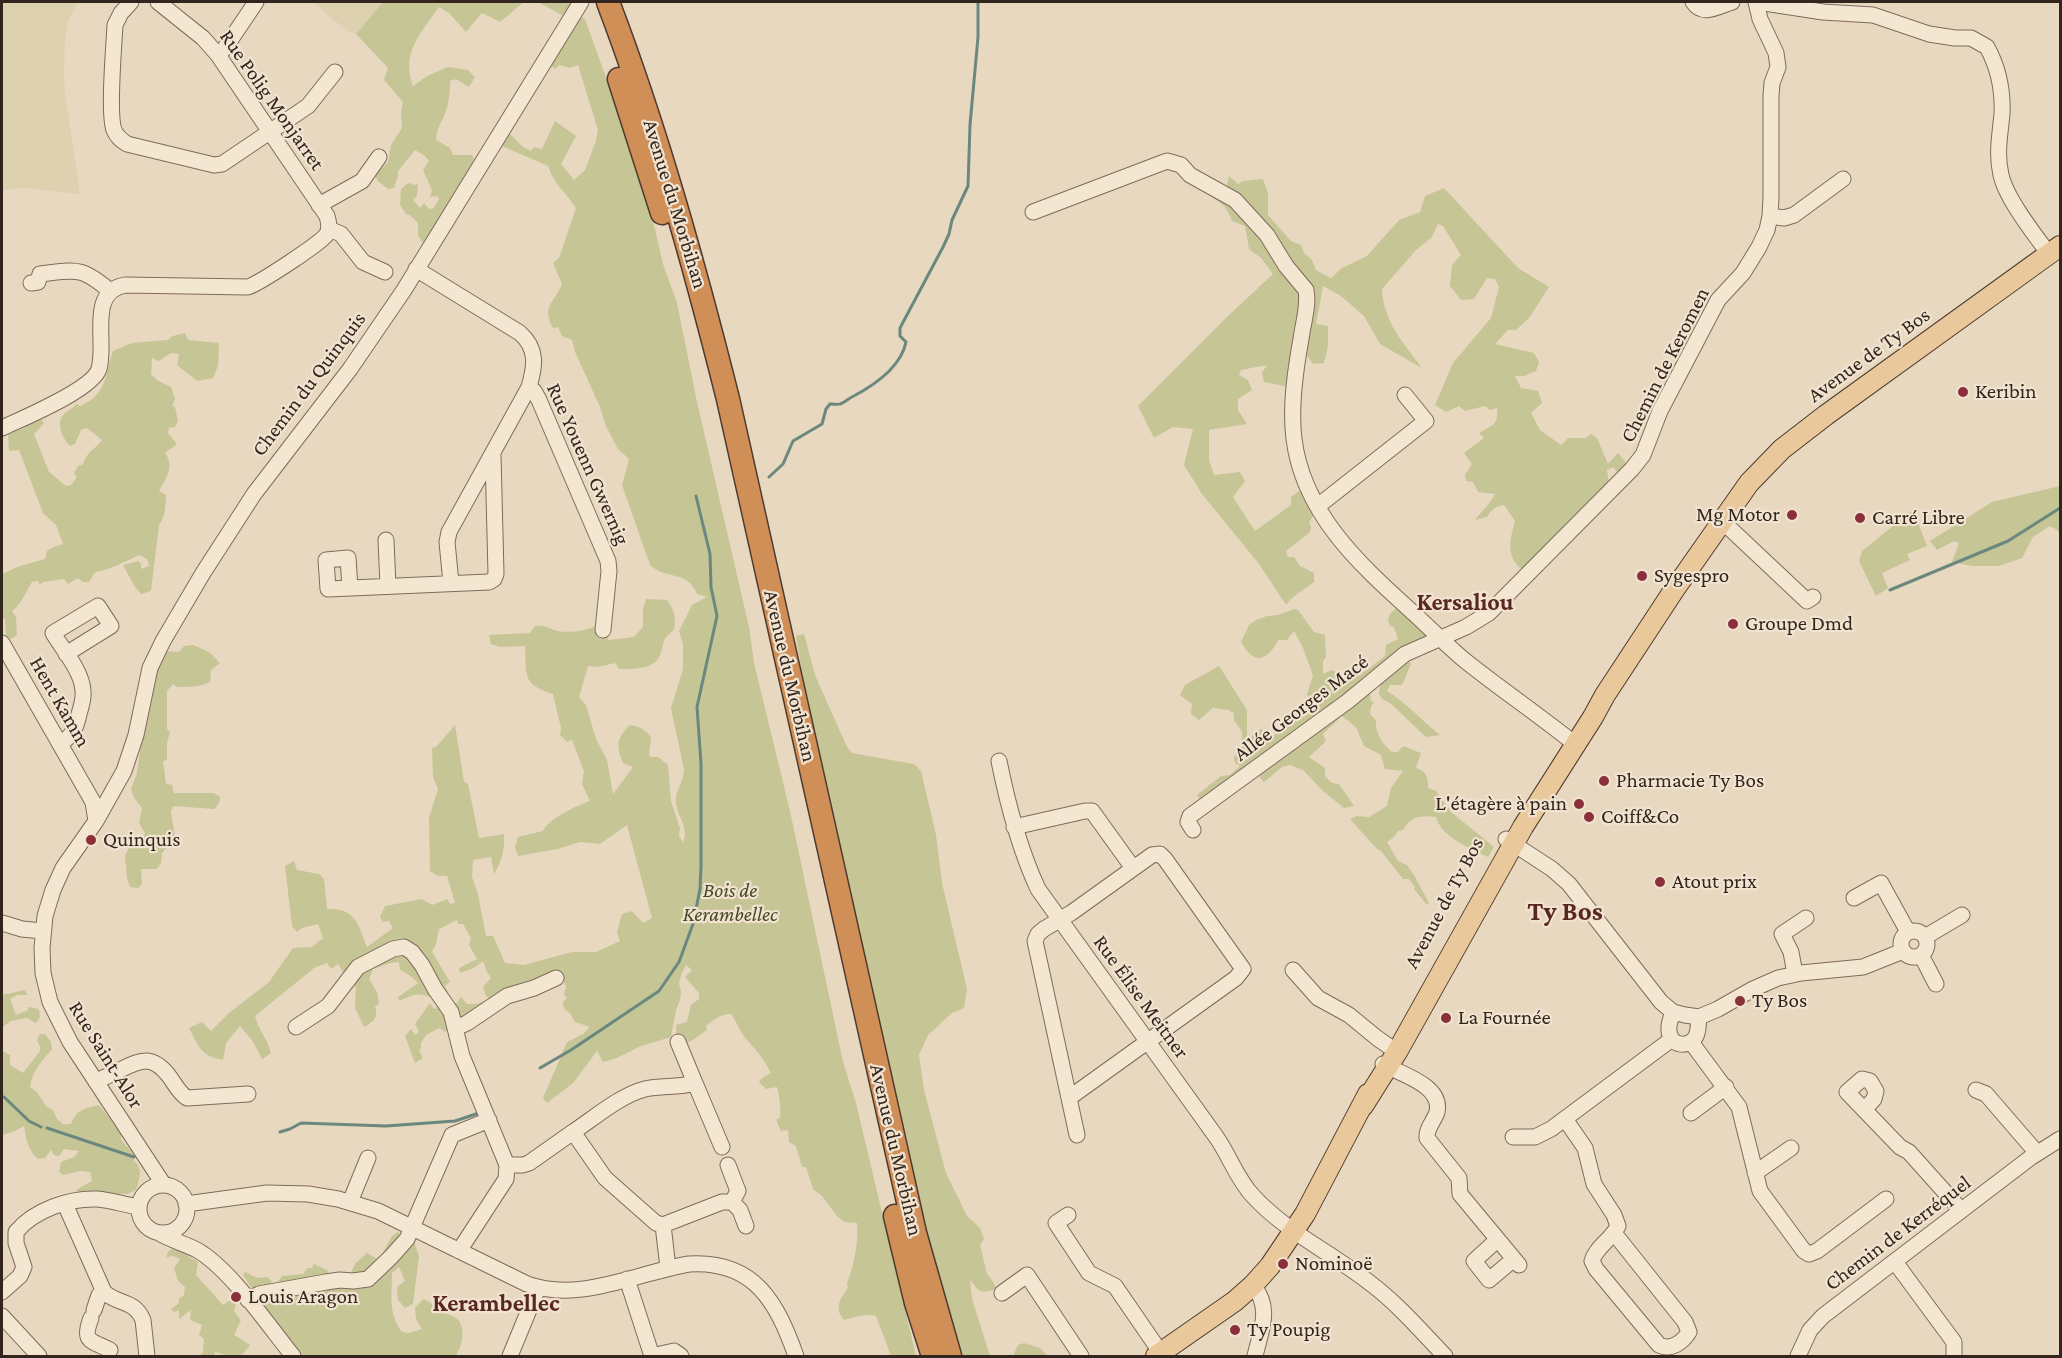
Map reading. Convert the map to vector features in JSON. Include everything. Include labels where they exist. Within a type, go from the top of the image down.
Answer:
[{"type":"highway","name":"Avenue du Morbihan","points":[[608,2],[662,155],[706,311],[731,410],[915,1233],[950,1356]]},
{"type":"highway","name":"Avenue du Morbihan","points":[[582,5],[658,198],[708,376],[901,1244],[933,1356]]},
{"type":"main road","name":"Avenue de Ty Bos","points":[[1158,1355],[1211,1319],[1253,1285],[1294,1231],[1510,842],[1537,788],[1605,695],[1749,483],[1782,449],[1851,396],[2055,250]]},
{"type":"street","points":[[131,2],[117,19],[114,35],[112,123],[120,140],[127,144],[217,165],[227,161],[308,106],[335,72]]},
{"type":"street","name":"Rue Polig Monjarret","points":[[158,2],[203,38],[218,54],[327,216],[329,229]]},
{"type":"street","points":[[218,54],[225,48],[256,2]]},
{"type":"street","points":[[1693,2],[1700,9],[1705,10],[1731,2]]},
{"type":"street","name":"Chemin de Keromen","points":[[1440,639],[1474,622],[1500,603],[1638,462],[1646,449],[1660,411],[1714,308],[1738,280],[1759,247],[1767,230],[1770,216],[1771,96],[1778,62],[1773,43],[1757,11],[1757,2],[1823,12],[1854,12],[1873,15],[1929,34],[1971,38],[1987,47],[1997,71],[2001,89],[2002,115],[1998,156],[2002,182],[2055,250]]},
{"type":"street","name":"Chemin du Quinquis","points":[[105,807],[132,748],[148,675],[163,641],[203,573],[247,503],[350,369],[416,269],[582,5]]},
{"type":"street","name":"Rue Polig Monjarret","points":[[319,205],[362,181],[380,157]]},
{"type":"street","points":[[1033,212],[1167,161],[1181,165],[1190,175],[1235,200],[1267,235],[1286,266],[1306,290],[1306,313],[1295,376],[1293,424],[1296,453],[1303,474],[1333,532],[1351,553],[1440,639],[1572,742]]},
{"type":"street","points":[[1770,216],[1784,218],[1794,215],[1843,179]]},
{"type":"street","points":[[2,428],[72,394],[95,376],[100,358],[102,310],[105,297],[110,291],[125,285],[248,287],[263,280],[318,243],[326,236],[329,229],[341,234],[358,259],[385,272]]},
{"type":"street","name":"Rue Youenn Gwernig","points":[[416,269],[524,336],[535,361],[529,387],[539,400],[607,557],[609,571],[603,630]]},
{"type":"street","points":[[31,283],[38,282],[40,274],[77,271],[89,275],[110,291]]},
{"type":"street","points":[[451,583],[448,537],[529,387]]},
{"type":"street","points":[[1318,506],[1426,421],[1405,395]]},
{"type":"street","points":[[350,588],[489,582],[496,577],[493,455]]},
{"type":"street","points":[[1722,521],[1807,601],[1813,597]]},
{"type":"street","points":[[386,540],[388,586]]},
{"type":"street","name":"Allée Georges Macé","points":[[1191,823],[1348,701],[1400,657],[1413,648],[1440,639]]},
{"type":"street","name":"Hent Kamm","points":[[2,643],[60,744],[105,807]]},
{"type":"street","points":[[60,744],[70,738],[75,730],[83,697],[81,681],[66,654]]},
{"type":"street","name":"Rue Élise Meitner","points":[[999,761],[1014,827],[1038,889],[1225,1149],[1238,1176],[1251,1194],[1279,1222],[1348,1267],[1384,1294],[1445,1356]]},
{"type":"street","points":[[87,784],[105,787],[118,782]]},
{"type":"street","name":"Hent Kamm","points":[[87,784],[96,822]]},
{"type":"street","name":"Rue Saint-Alor","points":[[105,807],[58,877],[47,907],[43,931],[43,973],[50,1002],[70,1042],[164,1185]]},
{"type":"street","points":[[1014,827],[1092,811],[1133,868]]},
{"type":"street","points":[[1510,842],[1552,869],[1575,890],[1653,993],[1673,1012],[1684,1016],[1699,1017],[1718,1010],[1756,987],[1795,974],[1867,967],[1903,951]]},
{"type":"street","points":[[1069,1098],[1236,978],[1243,969],[1160,854],[1156,854],[1133,868],[1038,934],[1035,942],[1077,1135]]},
{"type":"street","points":[[1854,898],[1881,883],[1908,932]]},
{"type":"street","points":[[1925,937],[1962,915]]},
{"type":"street","points":[[1795,974],[1791,951],[1782,934],[1806,918]]},
{"type":"street","points":[[2,923],[22,929],[43,931]]},
{"type":"street","points":[[1908,932],[1919,932],[1925,937],[1927,945],[1921,955],[1913,957],[1903,951],[1901,939],[1908,932]]},
{"type":"street","points":[[296,1027],[328,1006],[358,967],[387,951],[401,947],[412,952],[422,964],[435,989],[450,1008],[462,1056],[507,1165],[506,1179],[459,1251]]},
{"type":"street","points":[[1921,955],[1936,984]]},
{"type":"street","points":[[1293,970],[1314,995],[1349,1015],[1390,1058],[1434,1093],[1437,1110],[1426,1133],[1426,1138],[1459,1178],[1460,1194],[1516,1262],[1490,1280],[1474,1261],[1497,1240]]},
{"type":"street","points":[[456,1028],[507,996],[534,988],[556,978]]},
{"type":"street","points":[[1673,1012],[1669,1032],[1672,1039],[1680,1044],[1691,1042],[1697,1035],[1699,1017]]},
{"type":"street","points":[[1513,1137],[1538,1136],[1565,1119],[1672,1039]]},
{"type":"street","points":[[678,1042],[722,1147]]},
{"type":"street","points":[[1691,1042],[1741,1110],[1759,1187],[1767,1202],[1804,1251],[1809,1254],[1817,1251],[1886,1199]]},
{"type":"street","points":[[96,1082],[136,1062],[149,1061],[163,1069],[181,1095],[187,1098],[248,1094]]},
{"type":"street","points":[[507,1165],[529,1163],[641,1089],[677,1087],[695,1083]]},
{"type":"street","points":[[1691,1113],[1726,1087]]},
{"type":"street","points":[[1976,1090],[1986,1094],[2037,1153]]},
{"type":"street","points":[[1864,1110],[1900,1147],[1910,1152],[1961,1210]]},
{"type":"street","points":[[249,1300],[259,1294],[327,1282],[368,1279],[399,1248],[411,1228],[452,1135],[489,1119]]},
{"type":"street","points":[[1565,1119],[1585,1148],[1594,1184],[1614,1215],[1618,1226],[1594,1253],[1592,1261],[1596,1269],[1659,1345],[1665,1348],[1674,1346],[1689,1332],[1685,1322],[1614,1233]]},
{"type":"street","points":[[573,1132],[605,1178],[656,1223],[663,1225],[672,1223],[722,1202],[732,1202],[740,1210],[746,1226]]},
{"type":"street","name":"Chemin de Kerréquel","points":[[1798,1356],[1807,1335],[1819,1320],[2037,1153],[2061,1139]]},
{"type":"street","points":[[1755,1173],[1791,1148]]},
{"type":"street","points":[[146,1158],[148,1177],[146,1192],[139,1207],[139,1214],[146,1226],[177,1243],[197,1250],[226,1275],[293,1356]]},
{"type":"street","points":[[350,1202],[368,1158]]},
{"type":"street","points":[[728,1165],[738,1191],[732,1202]]},
{"type":"street","points":[[146,1192],[164,1185],[178,1191],[197,1250]]},
{"type":"street","points":[[159,1233],[176,1229],[185,1211],[253,1194],[283,1193],[317,1195],[378,1211],[538,1288],[574,1290],[668,1268],[689,1264],[709,1264],[727,1268],[751,1281],[765,1293],[779,1313],[796,1356]]},
{"type":"street","points":[[2,1292],[20,1276],[24,1267],[16,1243],[17,1230],[41,1212],[84,1199],[97,1199],[139,1207]]},
{"type":"street","points":[[65,1204],[104,1292],[129,1304],[139,1312],[143,1320],[147,1356]]},
{"type":"street","points":[[1068,1215],[1056,1223],[1089,1272],[1115,1286],[1158,1355]]},
{"type":"street","points":[[663,1225],[668,1268]]},
{"type":"street","points":[[1894,1262],[1954,1342],[1954,1356]]},
{"type":"street","points":[[1002,1293],[1027,1275],[1081,1356]]},
{"type":"street","points":[[627,1279],[652,1356],[674,1351],[681,1356]]},
{"type":"street","points":[[1253,1285],[1261,1296],[1265,1309],[1255,1356]]},
{"type":"street","points":[[510,1356],[538,1288]]},
{"type":"street","points":[[104,1292],[99,1295],[86,1331],[92,1341],[110,1350]]},
{"type":"street","points":[[2,1316],[39,1356]]},
{"type":"shaded area","points":[[2,2],[78,2],[68,21],[64,72],[80,194],[24,188],[2,190]]},
{"type":"shaded area","points":[[314,2],[383,2],[356,34],[349,32]]},
{"type":"green space","points":[[383,2],[524,2],[500,22],[482,13],[466,32],[449,13],[439,7],[414,44],[409,63],[413,86],[427,76],[448,67],[468,70],[475,77],[469,87],[456,79],[450,81],[446,112],[436,140],[450,148],[453,155],[472,155],[476,163],[424,245],[418,235],[418,223],[406,214],[400,205],[401,189],[408,183],[418,184],[417,196],[413,200],[420,208],[424,203],[429,209],[434,208],[439,199],[437,196],[430,197],[432,190],[423,170],[429,161],[415,150],[398,171],[394,188],[388,189],[378,181],[375,175],[388,162],[391,145],[402,128],[403,102],[384,80],[388,68],[356,34]]},
{"type":"green space","points":[[538,2],[572,2],[564,16]]},
{"type":"green space","name":"Bois de Kerambellec","points":[[578,16],[585,19],[618,111],[655,229],[663,264],[677,303],[697,402],[749,627],[754,663],[790,811],[843,1062],[856,1103],[916,1356],[891,1356],[876,1316],[864,1315],[844,1320],[841,1315],[839,1303],[848,1287],[855,1253],[857,1223],[844,1222],[813,1189],[806,1167],[802,1167],[796,1146],[789,1142],[788,1130],[781,1131],[776,1120],[780,1118],[777,1087],[766,1089],[759,1082],[771,1073],[766,1063],[743,1035],[731,1014],[715,1019],[706,1026],[707,1030],[693,1040],[677,1044],[676,1025],[687,1022],[691,1005],[699,999],[699,993],[685,977],[692,970],[686,965],[679,984],[680,1000],[671,1037],[641,1046],[603,1062],[597,1051],[573,1083],[547,1103],[543,1098],[567,1042],[583,1034],[590,1027],[575,1022],[570,1013],[564,1009],[563,1002],[567,998],[564,994],[566,987],[561,974],[464,1022],[452,1004],[457,1003],[461,997],[467,1004],[477,1004],[489,999],[483,987],[491,978],[483,961],[474,968],[460,973],[459,968],[477,959],[469,945],[471,938],[463,924],[458,924],[457,920],[439,929],[432,952],[450,982],[445,986],[448,992],[443,1003],[449,1029],[445,1032],[439,1028],[426,1035],[419,1050],[423,1058],[415,1063],[405,1036],[411,1029],[415,1035],[419,1032],[415,1024],[430,1003],[434,1009],[437,1008],[433,998],[419,994],[399,1001],[398,997],[418,983],[400,970],[399,962],[373,969],[369,979],[377,992],[379,1003],[375,1007],[374,1019],[364,1027],[355,1008],[356,987],[351,985],[338,964],[331,969],[327,963],[314,968],[255,1016],[271,1053],[262,1059],[252,1040],[240,1026],[226,1043],[223,1060],[205,1053],[189,1028],[202,1022],[211,1031],[229,1013],[269,982],[293,948],[312,947],[323,938],[318,924],[302,928],[297,932],[292,926],[285,866],[294,861],[297,870],[319,874],[324,879],[327,909],[337,909],[350,915],[358,925],[367,947],[393,928],[389,921],[383,922],[380,917],[385,906],[422,899],[432,905],[447,899],[450,904],[455,903],[447,876],[438,876],[430,871],[429,818],[438,789],[433,777],[432,748],[436,747],[455,725],[464,782],[468,784],[479,838],[504,834],[502,855],[494,874],[491,857],[473,860],[472,877],[478,894],[486,936],[493,936],[505,963],[524,965],[572,952],[596,952],[620,941],[617,932],[622,914],[632,911],[643,923],[652,918],[627,825],[600,844],[580,842],[518,856],[515,847],[518,837],[543,831],[557,817],[590,801],[582,784],[584,771],[572,740],[567,742],[560,735],[561,728],[553,694],[535,686],[528,677],[525,646],[500,647],[491,644],[489,635],[530,633],[535,626],[569,632],[596,626],[607,632],[608,640],[634,637],[643,627],[643,609],[646,599],[667,600],[674,614],[674,630],[665,639],[657,660],[653,664],[637,669],[619,669],[615,663],[598,667],[588,666],[579,697],[586,705],[596,739],[607,760],[613,794],[633,767],[623,763],[621,757],[618,747],[622,734],[630,725],[642,729],[651,737],[649,755],[658,757],[668,765],[671,801],[680,828],[679,836],[683,842],[685,837],[676,801],[684,769],[671,708],[683,669],[683,644],[679,631],[692,605],[707,597],[697,594],[688,581],[663,573],[650,565],[622,485],[629,459],[618,449],[606,426],[572,340],[562,336],[558,327],[553,328],[550,320],[548,309],[562,284],[553,263],[559,258],[576,208],[557,183],[548,166],[502,146],[509,133],[523,147],[531,151],[534,147],[542,149],[555,121],[576,136],[561,164],[574,180],[585,170],[598,130],[578,65],[570,68],[559,65],[555,69],[548,63],[577,23]]},
{"type":"green space","points":[[1229,176],[1238,184],[1243,181],[1263,179],[1268,193],[1268,215],[1291,241],[1301,245],[1316,270],[1331,278],[1342,268],[1367,256],[1399,220],[1420,212],[1425,196],[1444,188],[1518,268],[1549,287],[1529,318],[1516,330],[1508,330],[1495,344],[1534,353],[1539,362],[1536,371],[1524,376],[1515,376],[1521,388],[1538,391],[1542,403],[1531,413],[1540,430],[1561,445],[1568,438],[1586,438],[1591,434],[1597,438],[1608,464],[1618,453],[1628,465],[1620,476],[1613,467],[1607,470],[1609,483],[1523,570],[1511,554],[1510,547],[1515,521],[1504,505],[1498,506],[1487,517],[1475,520],[1495,494],[1478,492],[1473,482],[1466,481],[1465,475],[1472,464],[1464,453],[1484,438],[1479,433],[1496,421],[1497,408],[1490,410],[1485,406],[1465,411],[1459,406],[1446,412],[1435,405],[1453,363],[1491,318],[1499,287],[1495,279],[1487,278],[1474,299],[1461,300],[1450,286],[1452,265],[1461,255],[1443,226],[1438,224],[1432,237],[1416,250],[1382,289],[1383,301],[1390,322],[1422,368],[1380,344],[1364,316],[1341,296],[1323,286],[1316,324],[1328,326],[1328,346],[1324,363],[1313,364],[1303,350],[1293,347],[1289,361],[1288,383],[1284,386],[1264,382],[1262,373],[1267,365],[1241,370],[1239,375],[1248,380],[1252,390],[1238,399],[1238,410],[1247,424],[1209,430],[1209,460],[1214,475],[1240,472],[1245,481],[1233,497],[1255,531],[1291,505],[1291,497],[1302,489],[1314,515],[1309,522],[1310,532],[1286,551],[1288,557],[1294,557],[1300,566],[1314,573],[1314,582],[1295,595],[1286,605],[1259,564],[1202,494],[1184,465],[1193,429],[1173,427],[1154,438],[1138,406],[1273,274],[1261,258],[1249,249],[1245,226],[1232,221],[1226,208],[1202,185],[1226,189]]},
{"type":"green space","points":[[185,333],[188,340],[219,343],[218,366],[213,378],[197,381],[177,365],[179,354],[171,353],[159,361],[152,358],[151,374],[171,387],[175,399],[172,406],[175,407],[178,421],[175,427],[169,428],[168,433],[177,444],[165,453],[169,468],[159,491],[166,495],[163,518],[159,525],[151,591],[141,594],[123,565],[138,561],[141,569],[149,566],[147,559],[139,555],[95,572],[89,582],[83,582],[78,578],[68,584],[64,579],[43,582],[39,585],[38,581],[32,582],[12,611],[16,617],[17,635],[11,639],[6,635],[5,619],[2,619],[2,574],[45,559],[47,551],[63,544],[56,525],[43,513],[19,450],[9,451],[8,433],[23,429],[28,423],[41,419],[44,423],[34,434],[49,472],[66,486],[71,485],[77,477],[74,473],[78,466],[83,464],[89,453],[102,440],[87,428],[81,430],[75,444],[70,446],[60,426],[64,414],[76,404],[81,406],[90,401],[101,389],[113,351],[132,343],[168,340]]},
{"type":"green space","points":[[2060,486],[2060,535],[2050,526],[2033,537],[2022,558],[1999,566],[1972,566],[1952,562],[1959,543],[1954,541],[1937,550],[1930,541],[1992,502]]},
{"type":"green space","points":[[1913,510],[1927,546],[1907,554],[1910,560],[1882,573],[1888,588],[1876,596],[1859,561],[1862,551]]},
{"type":"green space","points":[[1294,609],[1298,610],[1314,632],[1325,635],[1326,657],[1323,661],[1323,674],[1332,670],[1349,680],[1385,656],[1386,645],[1398,639],[1394,627],[1390,626],[1388,621],[1395,609],[1402,610],[1431,634],[1406,658],[1411,664],[1402,685],[1390,685],[1387,691],[1440,735],[1426,737],[1390,703],[1382,699],[1379,694],[1380,684],[1360,695],[1370,694],[1371,701],[1374,702],[1370,714],[1376,720],[1378,734],[1385,745],[1392,752],[1398,752],[1403,746],[1421,753],[1416,768],[1426,775],[1428,788],[1436,791],[1451,812],[1494,847],[1488,857],[1465,846],[1444,831],[1436,817],[1426,816],[1413,819],[1403,830],[1398,831],[1387,842],[1398,861],[1407,865],[1415,877],[1429,903],[1427,905],[1409,879],[1403,879],[1381,851],[1350,819],[1357,816],[1369,817],[1387,806],[1391,788],[1403,771],[1385,769],[1381,755],[1364,746],[1356,727],[1342,716],[1323,734],[1326,741],[1309,757],[1325,768],[1325,776],[1332,783],[1339,784],[1354,806],[1344,808],[1323,791],[1303,770],[1290,765],[1282,767],[1264,782],[1254,771],[1202,802],[1197,795],[1221,776],[1230,775],[1240,766],[1235,763],[1234,757],[1242,750],[1242,732],[1234,721],[1234,713],[1228,710],[1213,708],[1199,720],[1191,714],[1192,704],[1180,695],[1185,685],[1219,666],[1247,710],[1247,736],[1251,737],[1261,729],[1271,737],[1283,729],[1292,715],[1304,711],[1313,702],[1307,695],[1313,675],[1303,648],[1294,631],[1287,640],[1278,640],[1269,653],[1260,658],[1251,654],[1241,642],[1249,625],[1256,620]]},
{"type":"green space","points":[[804,634],[815,675],[847,747],[852,753],[914,764],[921,771],[936,835],[942,883],[967,989],[964,1008],[952,1013],[928,1035],[919,1055],[924,1090],[946,1173],[967,1216],[980,1228],[984,1239],[980,1245],[987,1274],[997,1289],[980,1291],[970,1280],[972,1299],[990,1356],[961,1356],[939,1284],[906,1148],[803,678],[796,636]]},
{"type":"green space","points":[[193,645],[209,652],[220,663],[211,670],[210,682],[190,687],[177,687],[173,684],[167,691],[167,729],[170,732],[167,743],[167,760],[163,761],[166,784],[172,785],[174,793],[214,793],[220,797],[219,803],[214,809],[173,806],[171,812],[175,838],[162,853],[161,864],[156,869],[141,869],[142,884],[138,888],[130,887],[125,855],[128,850],[127,843],[130,840],[141,841],[145,833],[139,823],[142,808],[134,798],[131,789],[137,773],[148,694],[164,651],[179,652],[184,646]]},
{"type":"green space","points":[[25,990],[27,995],[17,995],[10,999],[16,1015],[28,1010],[28,1007],[39,1009],[40,1017],[36,1023],[27,1018],[11,1021],[2,1027],[2,995]]},
{"type":"green space","points":[[40,1034],[45,1034],[51,1042],[52,1049],[35,1071],[30,1087],[37,1092],[46,1106],[53,1110],[57,1119],[63,1124],[71,1124],[82,1110],[99,1105],[121,1133],[121,1140],[133,1153],[134,1161],[140,1171],[136,1190],[127,1194],[78,1193],[76,1190],[92,1181],[90,1172],[80,1171],[63,1175],[59,1172],[61,1162],[74,1157],[79,1151],[64,1149],[59,1156],[54,1155],[51,1150],[45,1158],[38,1159],[30,1148],[24,1126],[2,1135],[2,1051],[10,1055],[10,1065],[23,1073],[40,1051],[37,1040]]},
{"type":"green space","points":[[398,1232],[401,1236],[414,1242],[419,1256],[413,1304],[405,1308],[398,1300],[397,1287],[405,1281],[399,1267],[392,1273],[392,1304],[398,1325],[402,1332],[409,1333],[422,1329],[416,1319],[415,1308],[423,1299],[429,1302],[459,1321],[462,1335],[457,1356],[297,1356],[251,1293],[251,1287],[243,1275],[245,1272],[257,1278],[267,1277],[271,1280],[272,1285],[276,1285],[282,1276],[303,1274],[314,1264],[327,1270],[333,1282],[351,1273],[355,1264],[367,1253],[379,1260],[392,1236]]},
{"type":"green space","points":[[174,1247],[198,1262],[196,1275],[223,1305],[232,1299],[236,1304],[234,1311],[241,1320],[234,1335],[250,1345],[243,1354],[229,1356],[215,1352],[214,1356],[200,1356],[203,1352],[204,1339],[199,1335],[202,1325],[190,1320],[191,1310],[179,1319],[179,1310],[174,1312],[171,1309],[179,1303],[179,1299],[184,1295],[185,1287],[178,1281],[174,1268],[180,1259],[173,1256],[166,1257]]},
{"type":"green space","points":[[1024,1343],[1040,1348],[1047,1356],[1013,1356],[1018,1345]]},
{"type":"waterway","points":[[769,477],[783,464],[793,441],[822,424],[826,409],[830,404],[842,403],[869,387],[885,375],[903,351],[906,342],[900,336],[900,328],[943,247],[952,220],[968,186],[970,125],[978,37],[978,2]]},
{"type":"waterway","points":[[540,1068],[659,991],[679,962],[693,924],[700,889],[701,867],[701,764],[697,707],[717,616],[711,587],[710,554],[696,496]]},
{"type":"waterway","points":[[1890,590],[2008,541],[2060,508]]},
{"type":"waterway","points":[[4,1097],[29,1121],[41,1127]]},
{"type":"waterway","points":[[280,1132],[301,1123],[386,1126],[455,1121],[479,1113]]},
{"type":"waterway","points":[[47,1128],[134,1157]]},
{"type":"place","name":"Keribin","points":[[1963,392]]},
{"type":"place","name":"Mg Motor","points":[[1792,515]]},
{"type":"place","name":"Carré Libre","points":[[1860,518]]},
{"type":"place","name":"Sygespro","points":[[1642,576]]},
{"type":"place","name":"Groupe Dmd","points":[[1733,624]]},
{"type":"place","name":"Pharmacie Ty Bos","points":[[1604,781]]},
{"type":"place","name":"L'étagère à pain","points":[[1579,804]]},
{"type":"place","name":"Coiff&Co","points":[[1589,817]]},
{"type":"place","name":"Quinquis","points":[[91,840]]},
{"type":"place","name":"Atout prix","points":[[1660,882]]},
{"type":"place","name":"Ty Bos","points":[[1740,1001]]},
{"type":"place","name":"La Fournée","points":[[1446,1018]]},
{"type":"place","name":"Nominoë","points":[[1283,1264]]},
{"type":"place","name":"Louis Aragon","points":[[236,1297]]},
{"type":"place","name":"Ty Poupig","points":[[1235,1330]]},
{"type":"district","name":"Kersaliou","points":[[1465,603]]},
{"type":"district","name":"Ty Bos","points":[[1565,912]]},
{"type":"district","name":"Kerambellec","points":[[496,1304]]}]
